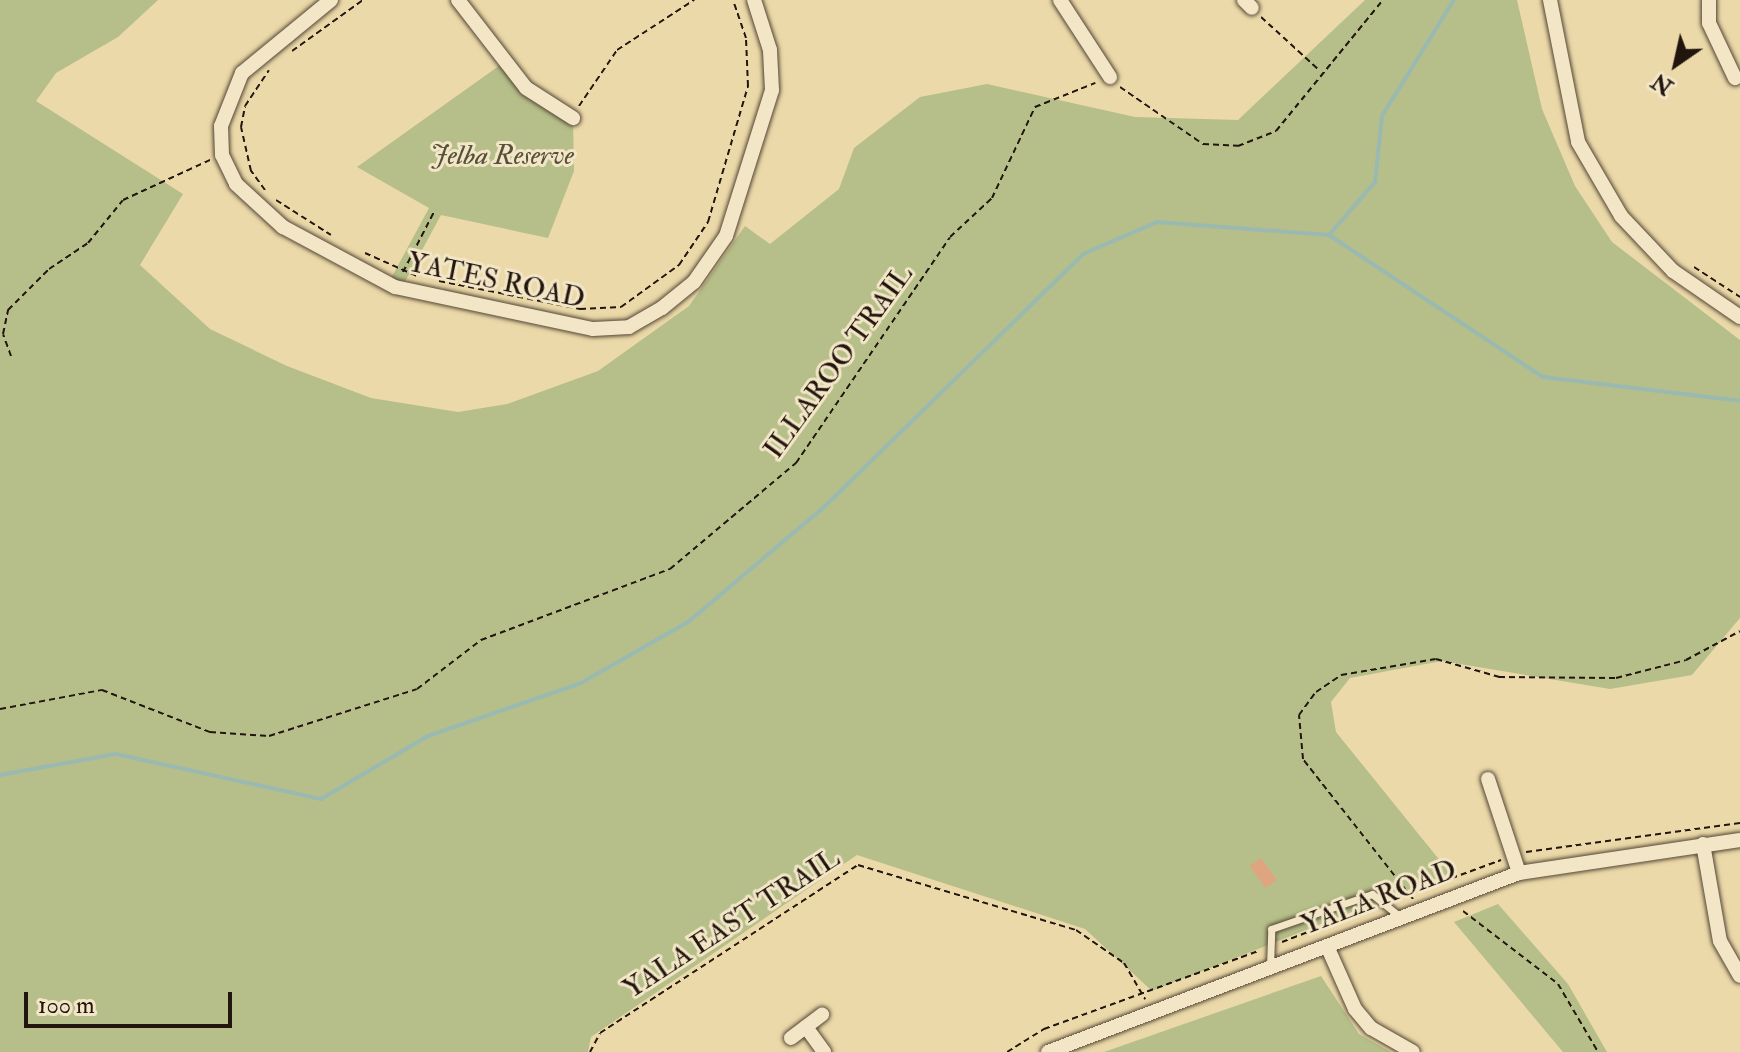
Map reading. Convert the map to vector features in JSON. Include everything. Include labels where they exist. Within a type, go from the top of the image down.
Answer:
[{"type":"street","points":[[222,155],[226,104],[242,73],[331,0]]},
{"type":"street","points":[[458,0],[526,88],[573,118]]},
{"type":"street","name":"YATES ROAD","points":[[222,155],[236,184],[283,227],[395,287],[593,329],[629,327],[662,308],[694,282],[726,236],[772,90],[770,50],[754,0]]},
{"type":"street","points":[[1060,0],[1110,77]]},
{"type":"street","points":[[1550,0],[1578,142],[1621,216],[1673,271],[1740,317]]},
{"type":"street","points":[[1709,0],[1709,23],[1735,78]]},
{"type":"street","points":[[1488,779],[1519,873]]},
{"type":"street","name":"YALA ROAD","points":[[1048,1052],[1519,873],[1740,840]]},
{"type":"street","points":[[1703,844],[1720,941],[1740,976]]},
{"type":"street","points":[[1327,946],[1355,1009],[1371,1028],[1413,1052]]},
{"type":"street","points":[[791,1038],[822,1015]]},
{"type":"street","points":[[806,1027],[824,1052]]},
{"type":"lane","points":[[1270,967],[1271,929],[1372,894],[1401,917]]},
{"type":"path","points":[[286,56],[363,0]]},
{"type":"path","points":[[573,118],[617,50],[694,0]]},
{"type":"path","points":[[433,279],[580,309],[621,307],[679,265],[708,222],[748,86],[746,38],[733,0]]},
{"type":"path","points":[[1110,77],[1203,144],[1238,146],[1276,131],[1319,70],[1383,0]]},
{"type":"path","points":[[1248,4],[1319,70]]},
{"type":"path","points":[[274,65],[245,106],[242,144],[251,171],[268,194],[338,239]]},
{"type":"path","name":"ILLAROO TRAIL","points":[[0,709],[9,710],[102,690],[210,732],[269,736],[417,689],[481,640],[670,569],[796,463],[950,237],[992,198],[1035,107],[1110,77]]},
{"type":"path","points":[[11,356],[3,334],[8,310],[65,254],[88,243],[123,200],[222,155]]},
{"type":"path","points":[[395,287],[435,210]]},
{"type":"path","points":[[363,252],[419,277]]},
{"type":"path","points":[[1682,259],[1740,297]]},
{"type":"path","points":[[1421,909],[1303,759],[1299,715],[1316,692],[1341,675],[1436,659],[1499,677],[1616,678],[1686,660],[1740,631]]},
{"type":"path","name":"YALA EAST TRAIL","points":[[590,1052],[600,1033],[858,865],[1076,930],[1124,963],[1150,1012]]},
{"type":"path","points":[[1451,878],[1463,911],[1558,984],[1598,1052]]},
{"type":"green space","points":[[0,0],[158,0],[118,37],[56,73],[36,101],[183,194],[140,265],[210,329],[287,366],[371,398],[458,412],[507,404],[598,371],[689,306],[745,226],[770,244],[839,189],[854,148],[920,97],[987,84],[1135,117],[1238,120],[1365,0],[1517,0],[1542,109],[1575,186],[1612,242],[1740,340],[1740,618],[1692,675],[1610,689],[1442,661],[1350,678],[1331,702],[1336,732],[1450,873],[1152,991],[1085,929],[857,855],[591,1037],[588,1052],[0,1052]]},
{"type":"green space","name":"Jelba Reserve","points":[[503,63],[573,118],[574,171],[548,238],[441,215],[401,289],[388,284],[429,208],[357,167]]},
{"type":"green space","points":[[1498,904],[1568,984],[1607,1052],[1563,1052],[1454,922]]},
{"type":"green space","points":[[1321,976],[1359,1034],[1391,1052],[1104,1052]]},
{"type":"building","points":[[1261,858],[1277,880],[1266,888],[1250,866]]},
{"type":"waterway","points":[[1329,235],[1375,182],[1382,116],[1454,0]]},
{"type":"waterway","points":[[0,775],[116,754],[321,799],[428,736],[581,683],[688,622],[823,508],[1083,254],[1157,222],[1329,235],[1543,377],[1740,401]]}]
